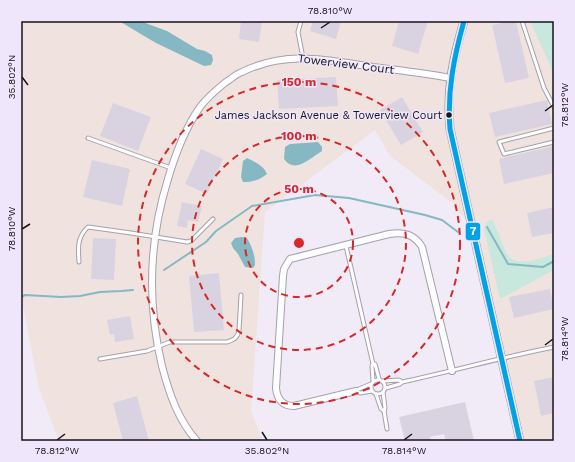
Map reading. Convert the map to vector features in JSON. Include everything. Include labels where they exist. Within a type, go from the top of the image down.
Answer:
[{"type":"street","points":[[464,21],[450,78],[448,110],[450,131],[520,441]]},
{"type":"street","name":"Towerview Court","points":[[198,441],[183,422],[176,409],[167,382],[158,347],[153,315],[152,288],[154,237],[158,215],[178,147],[195,115],[216,91],[241,72],[275,60],[302,58],[450,78]]},
{"type":"street","points":[[356,391],[300,405],[288,406],[279,400],[276,394],[283,276],[286,263],[290,259],[401,232],[409,234],[418,240],[422,247],[452,371]]},
{"type":"lane","points":[[300,21],[298,32],[302,58]]},
{"type":"lane","points":[[522,21],[544,88],[554,107]]},
{"type":"lane","points":[[554,128],[499,142],[504,154],[554,142]]},
{"type":"lane","points":[[88,138],[171,168]]},
{"type":"lane","points":[[79,262],[78,245],[81,236],[88,227],[187,242],[191,241],[213,219]]},
{"type":"lane","points":[[346,246],[373,364],[372,391]]},
{"type":"lane","points":[[100,359],[147,350],[170,342],[227,342],[233,340],[238,336],[239,331],[240,295]]},
{"type":"lane","points":[[376,394],[383,392],[386,388],[402,382],[554,347]]},
{"type":"lane","points":[[373,364],[375,364],[379,380],[383,382],[399,380],[402,382]]},
{"type":"lane","points":[[356,391],[379,380]]},
{"type":"lane","points":[[383,382],[386,388]]},
{"type":"lane","points":[[356,391],[360,393],[372,391],[376,394],[381,409],[384,410]]},
{"type":"lane","points":[[383,392],[384,410],[388,429]]},
{"type":"shaded area","points":[[21,21],[550,21],[554,29],[554,441],[524,441],[471,222],[458,212],[456,206],[390,156],[375,130],[265,212],[251,412],[263,441],[59,441],[39,389],[21,295]]},
{"type":"green space","points":[[530,21],[554,21],[554,74]]},
{"type":"green space","points":[[492,220],[506,252],[510,257],[521,262],[535,260],[554,254],[554,270],[500,299],[484,229],[487,222]]},
{"type":"water","points":[[119,21],[140,21],[167,31],[197,49],[212,55],[213,60],[211,65],[204,66],[156,43]]},
{"type":"water","points":[[318,142],[322,147],[322,151],[302,164],[293,165],[284,159],[285,147],[290,144]]},
{"type":"water","points":[[247,158],[261,166],[267,174],[262,178],[250,182],[243,182],[241,177],[243,161]]},
{"type":"water","points":[[235,238],[247,238],[253,251],[255,265],[253,268],[245,267],[231,243]]},
{"type":"building","points":[[241,21],[262,21],[259,42],[239,39]]},
{"type":"building","points":[[313,21],[341,21],[336,39],[310,31]]},
{"type":"building","points":[[399,21],[428,21],[418,54],[392,46]]},
{"type":"building","points":[[516,21],[529,78],[505,83],[492,25]]},
{"type":"building","points":[[336,77],[338,106],[279,109],[277,80]]},
{"type":"building","points":[[402,97],[423,132],[401,145],[380,110]]},
{"type":"building","points":[[547,100],[552,124],[495,137],[489,113]]},
{"type":"building","points":[[113,103],[151,117],[138,151],[100,136]]},
{"type":"building","points":[[554,146],[554,173],[504,184],[499,159]]},
{"type":"building","points":[[201,149],[223,159],[207,194],[185,184]]},
{"type":"building","points":[[92,160],[130,169],[122,206],[83,197]]},
{"type":"building","points":[[182,202],[202,206],[198,222],[188,220],[187,228],[177,226]]},
{"type":"building","points":[[554,207],[554,233],[532,237],[527,213]]},
{"type":"building","points":[[93,238],[116,239],[114,280],[91,279]]},
{"type":"building","points":[[219,273],[224,330],[194,332],[189,276]]},
{"type":"building","points":[[550,289],[554,309],[514,318],[509,297]]},
{"type":"building","points":[[130,316],[134,339],[115,342],[114,334],[110,335],[107,320]]},
{"type":"building","points":[[554,377],[554,413],[541,416],[534,381]]},
{"type":"building","points":[[137,396],[149,441],[123,441],[113,403]]},
{"type":"building","points":[[465,402],[474,441],[446,441],[444,434],[430,437],[431,441],[405,441],[399,417]]},
{"type":"waterway","points":[[164,270],[206,242],[216,231],[252,206],[315,195],[349,198],[425,215],[442,220],[458,232]]},
{"type":"waterway","points":[[487,227],[508,264],[543,267],[554,261]]},
{"type":"waterway","points":[[21,297],[25,295],[61,297],[80,296],[100,292],[133,290]]},
{"type":"transit line","name":"7","points":[[464,21],[457,48],[450,88],[450,129],[520,441]]},
{"type":"place","name":"James Jackson Avenue & Towerview Court","points":[[449,115]]}]
